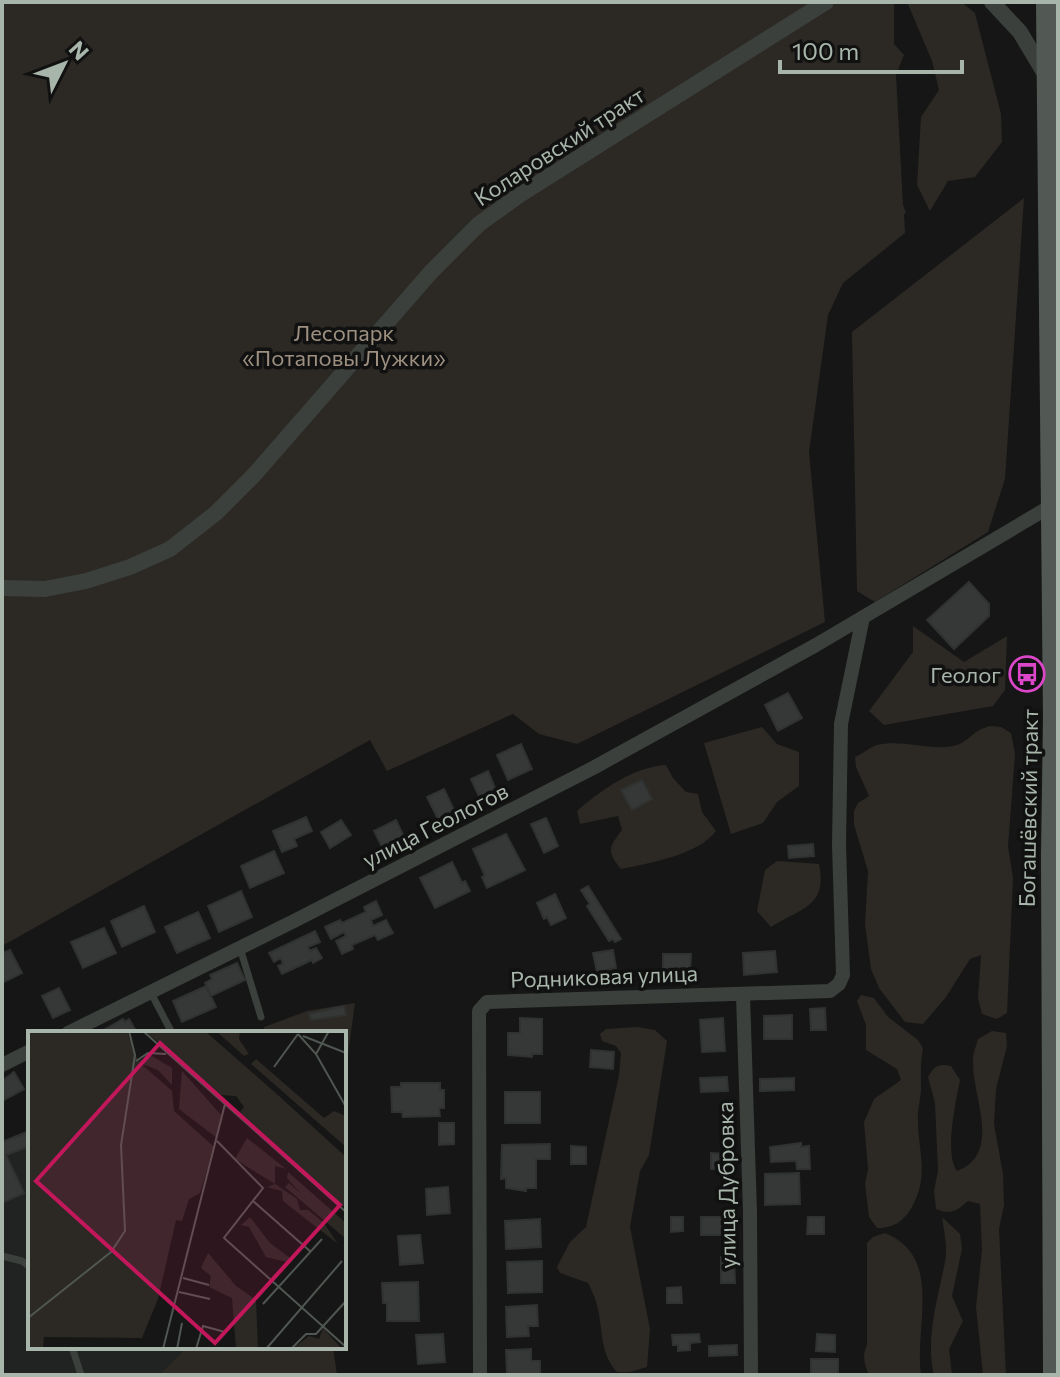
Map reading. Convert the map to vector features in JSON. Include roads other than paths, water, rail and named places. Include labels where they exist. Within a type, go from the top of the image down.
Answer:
[{"type":"main road","name":"Богашёвский тракт","points":[[1046,2],[1054,442],[1051,506],[1055,585],[1053,1375]]},
{"type":"street","name":"Коларовский тракт","points":[[2,588],[45,589],[86,581],[130,567],[170,549],[216,513],[254,475],[431,272],[479,224],[521,194],[826,2]]},
{"type":"street","points":[[992,2],[1020,32],[1045,74]]},
{"type":"street","points":[[1020,32],[1031,35],[1045,27]]},
{"type":"street","name":"улица Геологов","points":[[75,1031],[593,768],[816,645],[1051,506]]},
{"type":"street","name":"Родниковая улица","points":[[480,1375],[479,1011],[487,1002],[830,991],[842,981],[839,845],[841,724],[863,617]]},
{"type":"street","name":"улица Дубровка","points":[[743,995],[750,1212],[751,1375]]},
{"type":"street","points":[[2,1065],[28,1052]]},
{"type":"lane","points":[[240,948],[261,1017]]},
{"type":"lane","points":[[151,993],[171,1031]]},
{"type":"lane","points":[[2,1256],[28,1266]]},
{"type":"lane","points":[[73,1349],[81,1375]]},
{"type":"place","name":"Геолог","points":[[1027,674]]},
{"type":"park label","name":"Лесопарк «Потаповы Лужки»","points":[[344,344]]}]
